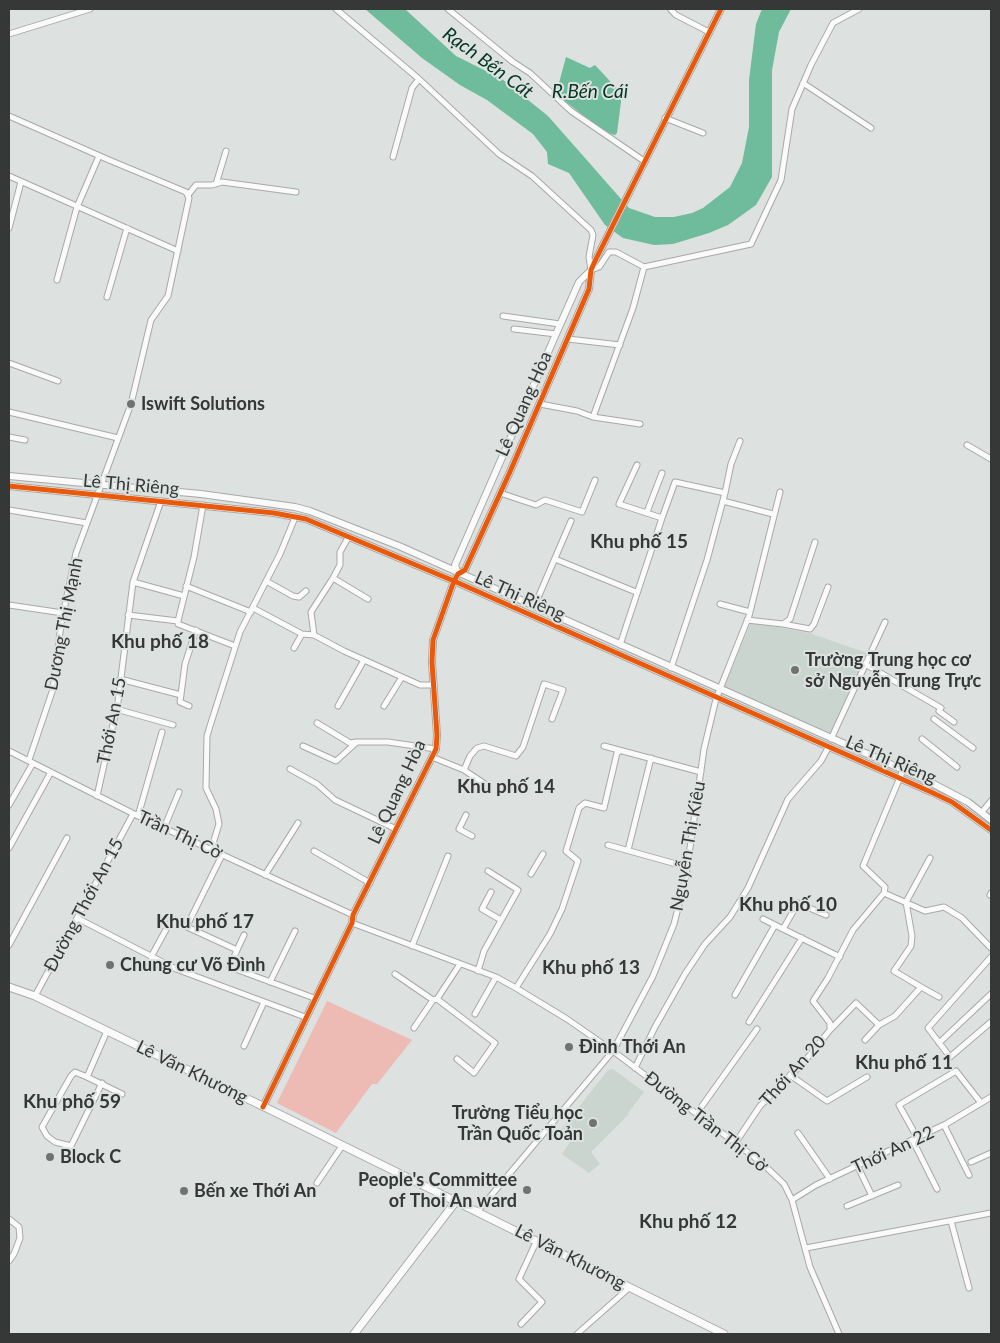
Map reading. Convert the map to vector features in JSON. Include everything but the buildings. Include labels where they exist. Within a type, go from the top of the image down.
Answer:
[{"type":"main road","name":"Lê Văn Khương","points":[[9,987],[35,996],[457,1200],[724,1334]]},
{"type":"main road","points":[[354,1334],[457,1200]]},
{"type":"street","points":[[9,34],[90,9]]},
{"type":"street","points":[[336,9],[419,79],[499,154],[532,176],[591,230],[594,235],[590,258],[591,270],[599,267],[609,252],[616,252],[644,267],[752,244],[781,180],[792,109],[804,82],[833,23],[859,9]]},
{"type":"street","points":[[448,9],[512,62],[530,73],[571,110],[644,161],[721,9]]},
{"type":"street","points":[[671,10],[676,15],[709,32]]},
{"type":"street","points":[[393,157],[412,88],[419,79]]},
{"type":"street","points":[[804,82],[871,128]]},
{"type":"street","points":[[9,116],[188,194],[196,185],[222,182],[249,184],[296,192]]},
{"type":"street","points":[[665,118],[703,133]]},
{"type":"street","points":[[216,184],[226,151]]},
{"type":"street","points":[[57,280],[78,206],[99,156]]},
{"type":"street","name":"Lê Quang Hòa","points":[[263,1106],[436,749],[433,640],[454,581],[458,574],[465,570],[500,493],[589,289],[591,270],[644,161]]},
{"type":"street","points":[[9,176],[178,251]]},
{"type":"street","points":[[9,228],[21,182]]},
{"type":"street","name":"Dương Thị Mạnh","points":[[9,805],[31,762],[53,689],[63,613],[76,553],[131,404],[151,320],[168,296],[188,194]]},
{"type":"street","points":[[107,297],[127,228]]},
{"type":"street","points":[[593,417],[620,345],[644,267]]},
{"type":"street","name":"Lê Quang Hòa","points":[[458,574],[455,565],[560,324],[579,282],[591,270]]},
{"type":"street","points":[[503,316],[560,324]]},
{"type":"street","points":[[514,329],[556,334]]},
{"type":"street","points":[[568,339],[620,345]]},
{"type":"street","points":[[9,363],[58,381]]},
{"type":"street","points":[[540,404],[577,411],[593,417],[640,424]]},
{"type":"street","points":[[9,412],[118,438]]},
{"type":"street","points":[[9,437],[25,440]]},
{"type":"street","points":[[671,668],[707,560],[731,464],[740,441]]},
{"type":"street","points":[[967,445],[991,459]]},
{"type":"street","points":[[637,466],[619,504],[662,518]]},
{"type":"street","points":[[647,512],[662,473]]},
{"type":"street","name":"Lê Thị Riêng","points":[[9,476],[201,494],[295,507],[356,528],[902,770],[953,794],[982,812],[991,820]]},
{"type":"street","points":[[500,493],[536,505],[545,500],[582,512],[595,480]]},
{"type":"street","points":[[620,645],[636,592],[675,482],[725,493]]},
{"type":"street","name":"Lê Thị Riêng","points":[[9,486],[204,505],[306,519],[454,581],[716,699],[900,778],[952,802],[991,830]]},
{"type":"street","name":"Nguyễn Thị Kiêu","points":[[478,1211],[613,1051],[653,976],[674,924],[687,867],[701,772],[716,699],[750,612],[780,492]]},
{"type":"street","points":[[723,501],[774,514]]},
{"type":"street","name":"Thới An 15","points":[[97,796],[116,710],[133,582],[161,502]]},
{"type":"street","points":[[178,621],[194,557],[204,505]]},
{"type":"street","points":[[9,510],[87,523]]},
{"type":"street","points":[[211,850],[219,824],[216,809],[206,788],[207,736],[236,646],[280,554],[294,516]]},
{"type":"street","points":[[534,607],[571,521]]},
{"type":"street","points":[[314,635],[311,612],[334,578],[340,565],[340,552],[348,538]]},
{"type":"street","points":[[782,624],[790,619],[815,542]]},
{"type":"street","points":[[555,559],[636,592]]},
{"type":"street","points":[[334,578],[368,600]]},
{"type":"street","points":[[266,581],[293,596],[299,597],[306,591]]},
{"type":"street","points":[[133,582],[184,596]]},
{"type":"street","points":[[186,586],[252,610],[302,634],[314,635],[420,685],[434,685]]},
{"type":"street","points":[[747,620],[810,629],[814,624],[828,587]]},
{"type":"street","points":[[720,604],[750,612]]},
{"type":"street","points":[[9,605],[63,613]]},
{"type":"street","points":[[128,616],[178,621],[178,624],[236,646]]},
{"type":"street","points":[[831,739],[885,622]]},
{"type":"street","points":[[189,706],[180,702],[185,664],[196,630]]},
{"type":"street","points":[[294,648],[302,634]]},
{"type":"street","points":[[338,706],[364,660]]},
{"type":"street","points":[[865,664],[940,710],[954,722]]},
{"type":"street","points":[[384,706],[402,677]]},
{"type":"street","points":[[120,679],[181,695]]},
{"type":"street","points":[[464,770],[470,756],[477,748],[484,746],[516,756],[523,747],[544,684],[562,690],[552,719]]},
{"type":"street","points":[[116,710],[173,725]]},
{"type":"street","points":[[934,718],[973,748]]},
{"type":"street","points":[[317,723],[350,743],[388,742],[436,749]]},
{"type":"street","name":"Đường Thới An 15","points":[[35,996],[135,815],[162,732]]},
{"type":"street","points":[[922,739],[957,767]]},
{"type":"street","points":[[302,746],[336,761],[357,742]]},
{"type":"street","points":[[604,746],[701,772]]},
{"type":"street","points":[[635,1068],[655,1027],[685,974],[705,944],[730,917],[748,888],[788,799],[821,761],[828,748]]},
{"type":"street","points":[[516,988],[550,934],[562,909],[578,861],[566,851],[579,808],[585,803],[604,808],[617,753],[620,751]]},
{"type":"street","name":"Trần Thị Cờ","points":[[9,752],[135,815],[354,915]]},
{"type":"street","points":[[432,757],[464,770],[485,784]]},
{"type":"street","points":[[628,850],[651,758]]},
{"type":"street","points":[[290,769],[317,784],[335,800],[396,829]]},
{"type":"street","points":[[902,770],[863,866],[885,887],[884,892],[925,911],[944,906],[962,918],[991,948]]},
{"type":"street","points":[[9,848],[52,772]]},
{"type":"street","points":[[164,828],[179,792]]},
{"type":"street","points":[[982,812],[991,801]]},
{"type":"street","points":[[466,815],[460,829],[472,836]]},
{"type":"street","points":[[265,874],[298,823]]},
{"type":"street","points":[[9,945],[67,838]]},
{"type":"street","points":[[608,845],[687,867]]},
{"type":"street","points":[[314,851],[370,883]]},
{"type":"street","points":[[531,874],[543,854]]},
{"type":"street","points":[[187,926],[222,855]]},
{"type":"street","points":[[412,946],[448,856]]},
{"type":"street","points":[[930,858],[906,902],[912,936],[911,946],[894,970],[939,997]]},
{"type":"street","points":[[478,971],[484,951],[518,890],[488,871]]},
{"type":"street","points":[[491,892],[482,909],[501,920]]},
{"type":"street","name":"Thới An 20","points":[[736,1142],[760,1106],[830,1030],[830,1023],[813,1001],[840,957],[853,930],[884,892]]},
{"type":"street","points":[[783,929],[798,903],[826,915]]},
{"type":"street","points":[[77,918],[176,969],[305,1017]]},
{"type":"street","points":[[763,919],[840,957]]},
{"type":"street","points":[[151,957],[170,923],[174,921],[237,950]]},
{"type":"street","name":"Đường Trần Thị Cờ","points":[[352,923],[496,977],[516,988],[568,1019],[736,1142],[784,1184],[792,1200],[810,1267],[839,1334]]},
{"type":"street","points":[[735,996],[775,925]]},
{"type":"street","points":[[270,982],[295,931]]},
{"type":"street","points":[[244,934],[230,967],[314,998]]},
{"type":"street","points":[[749,1022],[802,938]]},
{"type":"street","points":[[991,957],[928,1028],[950,1057],[991,1022]]},
{"type":"street","points":[[414,1028],[460,964]]},
{"type":"street","points":[[395,974],[435,999],[495,1043],[474,1073],[456,1059]]},
{"type":"street","points":[[475,1014],[496,977]]},
{"type":"street","points":[[866,1040],[879,1025],[895,1016],[921,987]]},
{"type":"street","points":[[939,1043],[991,994]]},
{"type":"street","points":[[244,1046],[264,1002]]},
{"type":"street","points":[[830,1030],[856,1003],[879,1025]]},
{"type":"street","points":[[697,1113],[757,1028]]},
{"type":"street","points":[[88,1077],[107,1031]]},
{"type":"street","points":[[937,1189],[900,1105],[955,1071],[959,1072],[981,1103]]},
{"type":"street","points":[[102,1083],[71,1146],[55,1142],[47,1136],[42,1128],[73,1073],[88,1077],[102,1083],[122,1094]]},
{"type":"street","points":[[790,1075],[827,1101],[867,1076]]},
{"type":"street","name":"Thới An 22","points":[[792,1200],[830,1179],[916,1140],[991,1098]]},
{"type":"street","points":[[944,1125],[969,1175]]},
{"type":"street","points":[[798,1133],[830,1179]]},
{"type":"street","points":[[317,1182],[342,1146]]},
{"type":"street","points":[[971,1162],[991,1153]]},
{"type":"street","points":[[858,1167],[872,1196]]},
{"type":"street","points":[[847,1206],[898,1185]]},
{"type":"street","points":[[806,1248],[991,1213]]},
{"type":"street","points":[[9,1219],[19,1226],[20,1238],[9,1261]]},
{"type":"street","points":[[951,1221],[969,1288]]},
{"type":"street","points":[[521,1324],[542,1302],[518,1279],[537,1240]]},
{"type":"street","points":[[577,1334],[629,1288]]},
{"type":"shaded area","name":"Trường Trung học cơ sở Nguyễn Trung Trực","points":[[751,622],[809,633],[867,653],[830,733],[724,687]]},
{"type":"shaded area","points":[[327,1001],[412,1040],[377,1084],[372,1084],[336,1133],[277,1103]]},
{"type":"shaded area","name":"Trường Tiểu học Trần Quốc Toản","points":[[613,1069],[644,1092],[629,1114],[591,1152],[600,1164],[589,1173],[562,1154],[570,1142],[559,1132],[608,1070]]},
{"type":"water","name":"Rạch Bến Cát","points":[[365,9],[405,9],[456,56],[502,79],[548,116],[629,208],[655,217],[674,217],[692,213],[703,208],[730,187],[742,163],[749,127],[749,80],[756,24],[762,9],[791,9],[779,32],[772,70],[772,177],[756,205],[728,225],[709,233],[673,244],[654,245],[623,238],[605,225],[569,173],[548,164],[547,152],[533,134],[487,100],[460,85],[422,58]]},
{"type":"water","name":"R.Bến Cái","points":[[566,57],[590,68],[595,65],[622,94],[617,133],[615,135],[604,132],[556,94]]},
{"type":"cycle path","points":[[263,1107],[352,923],[353,915],[436,749],[437,735],[432,662],[433,640],[454,581],[458,574],[465,570],[509,474],[589,289],[591,270],[596,259],[721,9]]},
{"type":"cycle path","points":[[9,486],[274,513],[306,519],[454,581],[931,792],[952,802],[991,830]]},
{"type":"place","name":"Iswift Solutions","points":[[131,404]]},
{"type":"place","name":"Trường Trung học cơ sở Nguyễn Trung Trực","points":[[795,670]]},
{"type":"place","name":"Chung cư Võ Đình","points":[[110,965]]},
{"type":"place","name":"Đình Thới An","points":[[569,1047]]},
{"type":"place","name":"Trường Tiểu học Trần Quốc Toản","points":[[593,1123]]},
{"type":"place","name":"Block C","points":[[50,1157]]},
{"type":"place","name":"People's Committee of Thoi An ward","points":[[527,1190]]},
{"type":"place","name":"Bến xe Thới An","points":[[184,1191]]},
{"type":"district","name":"Khu phố 15","points":[[639,542]]},
{"type":"district","name":"Khu phố 18","points":[[160,642]]},
{"type":"district","name":"Khu phố 14","points":[[506,787]]},
{"type":"district","name":"Khu phố 10","points":[[788,905]]},
{"type":"district","name":"Khu phố 17","points":[[205,922]]},
{"type":"district","name":"Khu phố 13","points":[[591,968]]},
{"type":"district","name":"Khu phố 11","points":[[904,1063]]},
{"type":"district","name":"Khu phố 59","points":[[72,1102]]},
{"type":"district","name":"Khu phố 12","points":[[688,1222]]}]
